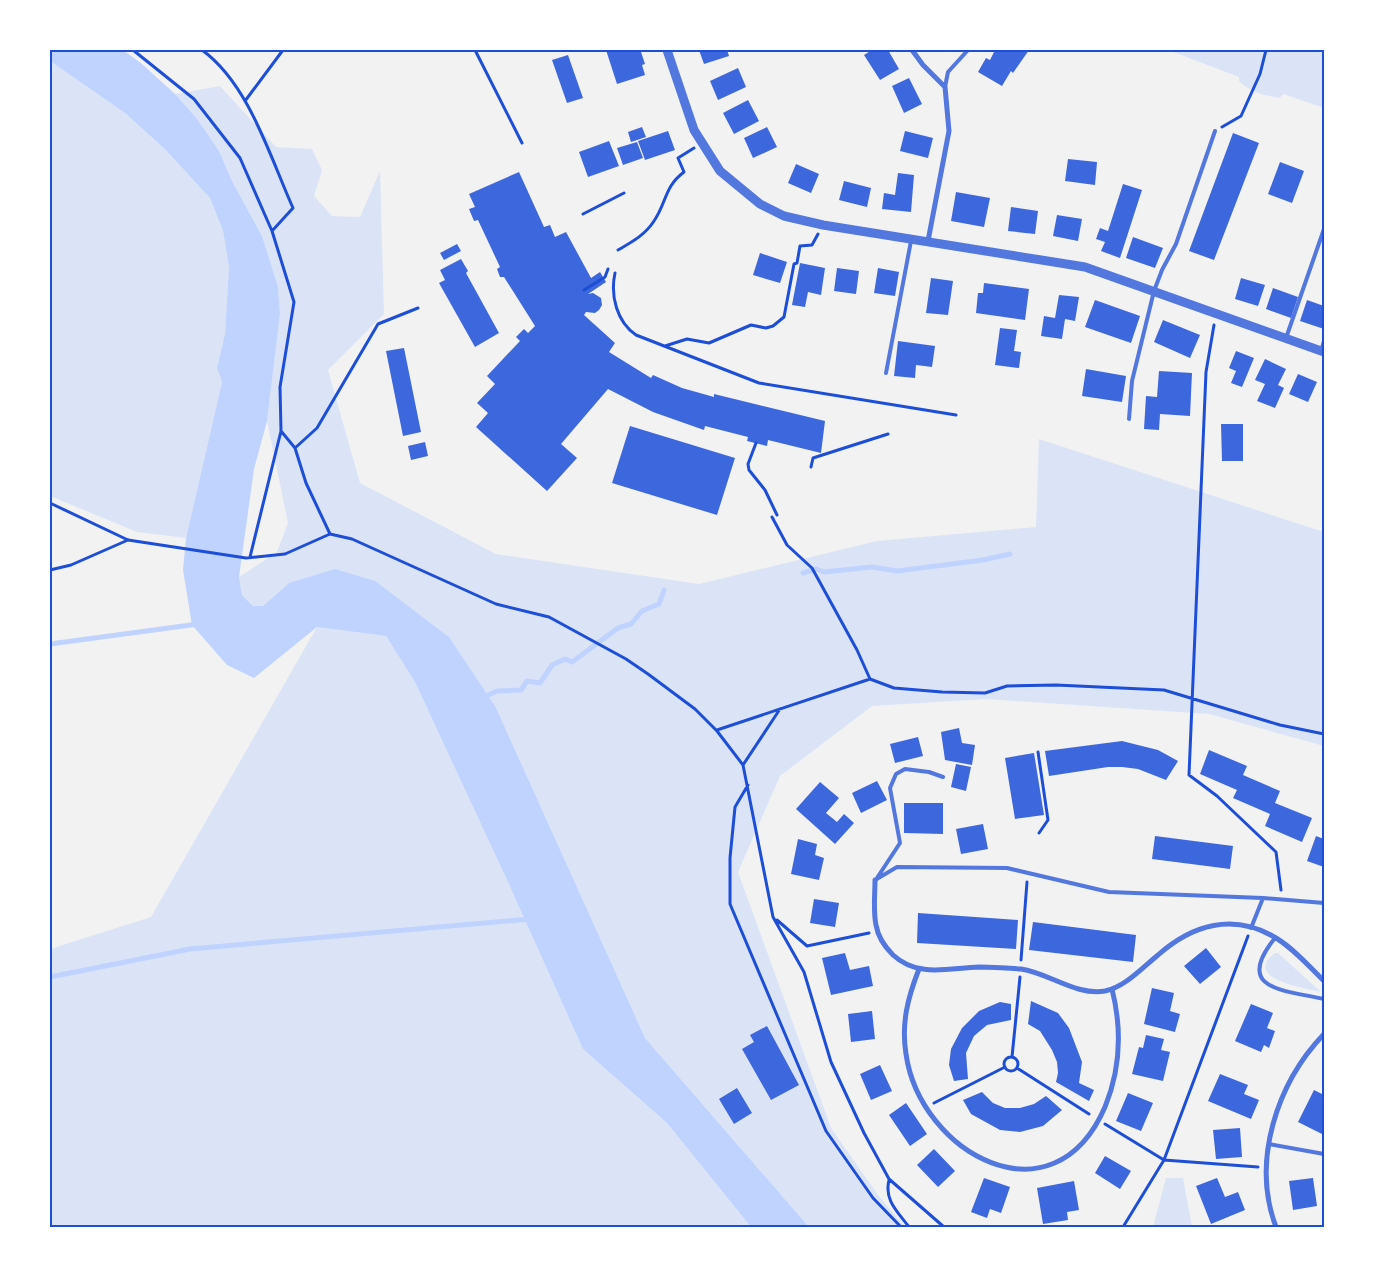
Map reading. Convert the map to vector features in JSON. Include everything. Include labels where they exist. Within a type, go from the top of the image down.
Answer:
[{"type":"street","points":[[666,50],[700,144],[720,171],[740,189],[760,204],[784,216],[823,225],[1085,267],[1322,351]]},
{"type":"street","points":[[912,50],[922,66],[945,87],[950,132],[928,241]]},
{"type":"street","points":[[875,880],[877,931],[884,945],[898,959],[920,969],[929,971],[980,967],[1021,969],[1085,990],[1112,989],[1129,979],[1172,942],[1190,932],[1218,925],[1251,928],[1276,938],[1293,951],[1324,981]]},
{"type":"street","points":[[920,969],[909,996],[905,1014],[904,1034],[910,1072],[926,1106],[952,1136],[967,1149],[984,1160],[1003,1167],[1023,1170],[1044,1168],[1062,1161],[1077,1149],[1099,1120],[1114,1080],[1118,1058],[1120,1035],[1118,1012],[1112,989]]},
{"type":"street","points":[[1276,1227],[1267,1190],[1266,1168],[1274,1123],[1288,1086],[1308,1053],[1324,1034]]},
{"type":"lane","points":[[945,87],[948,72],[968,50]]},
{"type":"lane","points":[[1129,419],[1132,381],[1154,291],[1162,270],[1176,244],[1215,131]]},
{"type":"lane","points":[[1286,338],[1324,229]]},
{"type":"lane","points":[[886,374],[911,239]]},
{"type":"lane","points":[[1322,351],[1324,341]]},
{"type":"lane","points":[[875,880],[900,843],[890,788],[893,778],[905,769],[943,777]]},
{"type":"lane","points":[[875,880],[897,867],[1007,868],[1109,892],[1262,898],[1324,904]]},
{"type":"lane","points":[[1251,928],[1262,898]]},
{"type":"lane","points":[[1276,938],[1261,957],[1258,966],[1260,975],[1266,983],[1275,988],[1324,998]]},
{"type":"lane","points":[[1269,1144],[1324,1154]]},
{"type":"path","points":[[134,50],[194,99],[240,158],[272,231],[294,302],[280,387],[281,430],[248,558]]},
{"type":"path","points":[[202,50],[220,65],[246,101],[293,208],[272,231]]},
{"type":"path","points":[[246,101],[283,50]]},
{"type":"path","points":[[475,50],[522,143]]},
{"type":"path","points":[[1215,131],[1241,116],[1260,74],[1266,50]]},
{"type":"path","points":[[618,250],[643,235],[655,220],[667,190],[684,172],[678,158],[700,144]]},
{"type":"path","points":[[583,214],[624,193]]},
{"type":"path","points":[[664,346],[687,339],[709,343],[751,325],[766,328],[779,323],[784,317],[794,264],[797,263],[800,246],[812,245],[823,225]]},
{"type":"path","points":[[584,290],[605,277],[608,269]]},
{"type":"path","points":[[615,273],[613,290],[622,321],[626,328],[664,346],[759,383],[956,415]]},
{"type":"path","points":[[295,448],[317,428],[378,324],[418,308]]},
{"type":"path","points":[[1216,312],[1206,372],[1189,775],[1217,796],[1276,852],[1284,900]]},
{"type":"path","points":[[281,430],[295,448],[306,483],[330,534]]},
{"type":"path","points":[[811,467],[813,458],[888,434]]},
{"type":"path","points":[[756,443],[748,464],[749,470],[765,490],[777,515]]},
{"type":"path","points":[[50,503],[128,540],[248,558],[285,554],[330,534],[352,539],[496,604],[548,617],[626,659],[695,710],[717,730],[743,765],[774,917],[804,972],[831,1062],[889,1179],[944,1227]]},
{"type":"path","points":[[772,517],[787,545],[812,568],[857,650],[870,679]]},
{"type":"path","points":[[50,570],[71,565],[128,540]]},
{"type":"path","points":[[717,730],[870,679],[894,688],[942,692],[985,693],[1007,686],[1056,685],[1164,690],[1280,725],[1324,734]]},
{"type":"path","points":[[743,765],[780,708]]},
{"type":"path","points":[[1038,752],[1048,820],[1039,833]]},
{"type":"path","points":[[748,784],[735,807],[730,858],[730,904],[826,1131],[873,1198],[901,1227]]},
{"type":"path","points":[[774,917],[807,946],[877,931]]},
{"type":"path","points":[[1123,1227],[1164,1160],[1251,928]]},
{"type":"path","points":[[1005,1067],[1006,1060],[1012,1057],[1018,1061],[1017,1068]]},
{"type":"path","points":[[926,1106],[1005,1067]]},
{"type":"path","points":[[1005,1067],[1011,1071],[1017,1068]]},
{"type":"path","points":[[1017,1068],[1164,1160],[1266,1168]]},
{"type":"path","points":[[889,1179],[886,1191],[892,1204],[909,1227]]},
{"type":"shaded area","points":[[1168,50],[1324,50],[1324,108],[1283,94],[1280,98],[1258,93],[1239,81],[1239,77]]},
{"type":"shaded area","points":[[50,61],[125,113],[165,148],[210,198],[223,231],[229,267],[225,334],[217,368],[222,382],[186,538],[137,532],[50,496]]},
{"type":"shaded area","points":[[220,86],[276,147],[312,149],[322,170],[314,196],[332,216],[360,217],[380,171],[384,314],[328,370],[360,483],[496,554],[699,584],[877,541],[1036,527],[1039,439],[1324,532],[1324,746],[1209,714],[986,699],[872,706],[780,776],[738,872],[831,1128],[878,1195],[905,1227],[809,1227],[645,1038],[578,892],[448,637],[289,583],[263,606],[253,606],[242,595],[239,577],[277,552],[288,523],[267,421],[280,314],[278,288],[262,236],[232,181],[219,151],[175,94]]},
{"type":"shaded area","points":[[317,627],[386,636],[415,682],[583,1049],[667,1123],[751,1227],[50,1227],[50,949],[151,917]]},
{"type":"shaded area","points":[[1275,953],[1278,953],[1321,992],[1291,985],[1271,976],[1266,970],[1267,962]]},
{"type":"shaded area","points":[[1166,1178],[1183,1178],[1192,1227],[1153,1227]]},
{"type":"water","points":[[50,50],[123,50],[142,64],[175,94],[197,119],[219,151],[232,181],[262,236],[278,287],[280,314],[267,421],[254,469],[239,577],[242,595],[253,606],[263,606],[289,583],[335,569],[375,581],[449,637],[495,706],[645,1038],[809,1227],[751,1227],[667,1123],[583,1049],[415,682],[386,636],[317,627],[254,678],[227,665],[192,625],[183,570],[186,538],[222,382],[217,368],[225,334],[229,267],[223,231],[210,198],[165,149],[125,113],[50,61]]},
{"type":"building","points":[[606,50],[641,52],[645,64],[642,65],[645,75],[617,84]]},
{"type":"building","points":[[699,50],[727,50],[729,56],[704,64]]},
{"type":"building","points":[[872,50],[888,50],[899,69],[880,80],[864,55]]},
{"type":"building","points":[[995,50],[1029,50],[1013,73],[1011,71],[1002,86],[978,72],[986,58],[990,60]]},
{"type":"building","points":[[568,55],[583,98],[567,103],[552,60]]},
{"type":"building","points":[[738,68],[746,87],[718,100],[710,81]]},
{"type":"building","points":[[909,78],[922,104],[904,113],[892,86]]},
{"type":"building","points":[[748,100],[759,121],[734,134],[723,113]]},
{"type":"building","points":[[642,127],[646,137],[631,142],[628,132]]},
{"type":"building","points":[[767,127],[777,147],[753,158],[744,138]]},
{"type":"building","points":[[668,131],[675,150],[645,160],[638,141]]},
{"type":"building","points":[[905,131],[933,138],[928,158],[900,151]]},
{"type":"building","points":[[1233,133],[1259,143],[1214,260],[1189,251]]},
{"type":"building","points":[[609,141],[619,166],[588,177],[579,152]]},
{"type":"building","points":[[637,142],[643,158],[623,165],[617,148]]},
{"type":"building","points":[[1068,159],[1097,162],[1095,185],[1065,181]]},
{"type":"building","points":[[1280,162],[1304,171],[1292,203],[1268,194]]},
{"type":"building","points":[[796,164],[819,174],[811,193],[788,183]]},
{"type":"building","points":[[519,172],[544,227],[550,225],[555,237],[566,232],[591,278],[600,272],[606,282],[588,294],[593,293],[601,298],[602,305],[599,310],[595,313],[586,312],[584,315],[615,343],[609,352],[651,378],[653,375],[682,388],[714,397],[714,394],[825,421],[821,453],[768,440],[767,446],[747,441],[748,437],[705,426],[704,430],[653,412],[608,389],[561,444],[577,458],[547,491],[476,427],[488,413],[477,403],[495,384],[487,376],[520,341],[516,337],[524,329],[528,333],[535,326],[504,277],[500,277],[497,269],[500,267],[478,220],[474,221],[469,209],[475,207],[469,194]]},
{"type":"building","points":[[898,173],[914,175],[911,212],[882,209],[884,193],[895,195]]},
{"type":"building","points":[[844,181],[871,188],[867,207],[839,200]]},
{"type":"building","points":[[1123,184],[1142,190],[1120,258],[1101,251],[1105,242],[1096,239],[1100,228],[1108,231]]},
{"type":"building","points":[[956,192],[990,198],[984,227],[951,221]]},
{"type":"building","points":[[1011,207],[1038,211],[1035,234],[1008,231]]},
{"type":"building","points":[[1057,215],[1082,219],[1078,241],[1053,236]]},
{"type":"building","points":[[1133,237],[1163,248],[1155,268],[1126,258]]},
{"type":"building","points":[[457,244],[461,251],[444,260],[440,253]]},
{"type":"building","points":[[760,253],[787,262],[780,283],[753,275]]},
{"type":"building","points":[[461,259],[468,271],[466,273],[499,333],[475,347],[439,283],[445,280],[440,270]]},
{"type":"building","points":[[800,263],[825,268],[821,295],[808,292],[805,307],[792,305]]},
{"type":"building","points":[[837,268],[859,271],[856,294],[834,291]]},
{"type":"building","points":[[878,268],[899,272],[895,296],[874,293]]},
{"type":"building","points":[[931,278],[953,281],[948,315],[926,313]]},
{"type":"building","points":[[1241,278],[1265,285],[1258,306],[1235,299]]},
{"type":"building","points":[[984,283],[1029,289],[1025,320],[976,313],[978,293],[983,293]]},
{"type":"building","points":[[1273,288],[1298,297],[1291,318],[1266,309]]},
{"type":"building","points":[[1059,295],[1079,297],[1075,321],[1065,319],[1062,339],[1041,336],[1044,316],[1055,318]]},
{"type":"building","points":[[1095,300],[1140,316],[1131,343],[1085,327]]},
{"type":"building","points":[[1307,300],[1324,306],[1324,329],[1300,321]]},
{"type":"building","points":[[1163,320],[1200,335],[1190,358],[1154,342]]},
{"type":"building","points":[[1000,328],[1017,330],[1014,351],[1021,352],[1019,368],[995,365]]},
{"type":"building","points":[[898,341],[935,346],[932,367],[916,365],[915,378],[894,376]]},
{"type":"building","points":[[404,348],[421,432],[403,436],[386,351]]},
{"type":"building","points":[[1236,351],[1254,358],[1242,387],[1231,383],[1236,371],[1229,368]]},
{"type":"building","points":[[1265,359],[1286,369],[1278,385],[1284,388],[1275,408],[1257,401],[1265,384],[1255,380]]},
{"type":"building","points":[[1086,369],[1126,376],[1122,402],[1082,396]]},
{"type":"building","points":[[1159,371],[1192,373],[1190,416],[1160,414],[1159,430],[1144,429],[1146,396],[1157,397]]},
{"type":"building","points":[[1298,374],[1317,382],[1308,402],[1289,394]]},
{"type":"building","points":[[1221,424],[1243,424],[1243,461],[1222,461]]},
{"type":"building","points":[[630,426],[735,458],[717,515],[612,483]]},
{"type":"building","points":[[425,442],[428,456],[411,460],[408,446]]},
{"type":"building","points":[[959,728],[962,743],[975,745],[972,765],[945,760],[941,732]]},
{"type":"building","points":[[918,737],[923,756],[895,763],[890,744]]},
{"type":"building","points":[[1122,741],[1158,750],[1178,761],[1166,780],[1138,769],[1122,767],[1108,767],[1049,776],[1045,751]]},
{"type":"building","points":[[1209,750],[1247,766],[1243,775],[1280,791],[1275,803],[1312,818],[1302,842],[1265,826],[1270,814],[1233,798],[1237,790],[1200,774]]},
{"type":"building","points":[[1034,753],[1044,815],[1015,819],[1005,758]]},
{"type":"building","points":[[956,764],[971,767],[966,791],[951,787]]},
{"type":"building","points":[[877,781],[887,800],[861,813],[852,793]]},
{"type":"building","points":[[820,782],[839,798],[826,813],[837,822],[844,814],[854,823],[835,844],[796,809]]},
{"type":"building","points":[[904,803],[943,803],[943,834],[904,833]]},
{"type":"building","points":[[983,824],[988,849],[961,854],[956,829]]},
{"type":"building","points":[[1155,836],[1233,846],[1230,869],[1152,859]]},
{"type":"building","points":[[1316,836],[1324,839],[1324,867],[1307,861]]},
{"type":"building","points":[[798,839],[817,844],[815,855],[824,858],[819,880],[791,874]]},
{"type":"building","points":[[814,899],[839,903],[835,927],[810,923]]},
{"type":"building","points":[[918,913],[1018,920],[1016,949],[917,943]]},
{"type":"building","points":[[1033,922],[1136,935],[1133,962],[1029,950]]},
{"type":"building","points":[[1206,948],[1221,967],[1200,984],[1184,966]]},
{"type":"building","points":[[845,953],[850,970],[869,966],[873,986],[831,995],[822,958]]},
{"type":"building","points":[[1152,988],[1174,993],[1170,1011],[1180,1014],[1175,1032],[1144,1024]]},
{"type":"building","points":[[1031,1001],[1058,1013],[1069,1028],[1082,1062],[1079,1083],[1094,1090],[1089,1101],[1056,1082],[1058,1073],[1057,1062],[1052,1050],[1040,1031],[1028,1024]]},
{"type":"building","points":[[1000,1002],[1011,1004],[1011,1020],[987,1025],[974,1036],[966,1053],[968,1079],[954,1081],[949,1065],[951,1049],[962,1028],[979,1011]]},
{"type":"building","points":[[1251,1004],[1273,1013],[1267,1028],[1275,1031],[1269,1048],[1264,1045],[1261,1052],[1235,1041]]},
{"type":"building","points":[[872,1011],[875,1039],[851,1042],[848,1014]]},
{"type":"building","points":[[767,1026],[799,1085],[771,1100],[742,1049],[754,1042],[750,1035]]},
{"type":"building","points":[[1146,1035],[1164,1039],[1161,1050],[1170,1052],[1163,1081],[1132,1074],[1139,1047],[1143,1048]]},
{"type":"building","points":[[880,1065],[892,1091],[871,1100],[860,1074]]},
{"type":"building","points":[[1220,1074],[1248,1085],[1244,1094],[1259,1100],[1251,1119],[1208,1101]]},
{"type":"building","points":[[737,1088],[752,1113],[734,1124],[719,1099]]},
{"type":"building","points":[[1314,1090],[1324,1095],[1324,1135],[1298,1122]]},
{"type":"building","points":[[982,1092],[993,1103],[1005,1108],[1020,1108],[1034,1104],[1046,1096],[1062,1110],[1043,1126],[1020,1132],[1000,1130],[971,1114],[963,1100]]},
{"type":"building","points":[[1128,1093],[1153,1103],[1141,1131],[1116,1121]]},
{"type":"building","points":[[906,1103],[927,1134],[910,1146],[889,1115]]},
{"type":"building","points":[[1240,1128],[1242,1157],[1216,1159],[1213,1130]]},
{"type":"building","points":[[934,1149],[955,1171],[938,1187],[917,1165]]},
{"type":"building","points":[[1105,1156],[1131,1171],[1120,1189],[1095,1173]]},
{"type":"building","points":[[984,1178],[1010,1187],[1001,1213],[990,1209],[987,1218],[971,1212]]},
{"type":"building","points":[[1217,1178],[1225,1197],[1238,1192],[1245,1210],[1211,1224],[1196,1186]]},
{"type":"building","points":[[1313,1178],[1317,1206],[1293,1210],[1289,1181]]},
{"type":"building","points":[[1074,1181],[1079,1210],[1067,1212],[1068,1220],[1043,1224],[1037,1188]]},
{"type":"waterway","points":[[803,573],[816,569],[824,572],[872,567],[897,571],[983,560],[1010,554]]},
{"type":"waterway","points":[[482,698],[497,691],[521,690],[527,681],[540,683],[552,665],[565,659],[572,662],[618,628],[631,624],[642,611],[659,604],[664,590]]},
{"type":"waterway","points":[[50,644],[198,624]]},
{"type":"waterway","points":[[50,977],[190,949],[530,919]]}]
